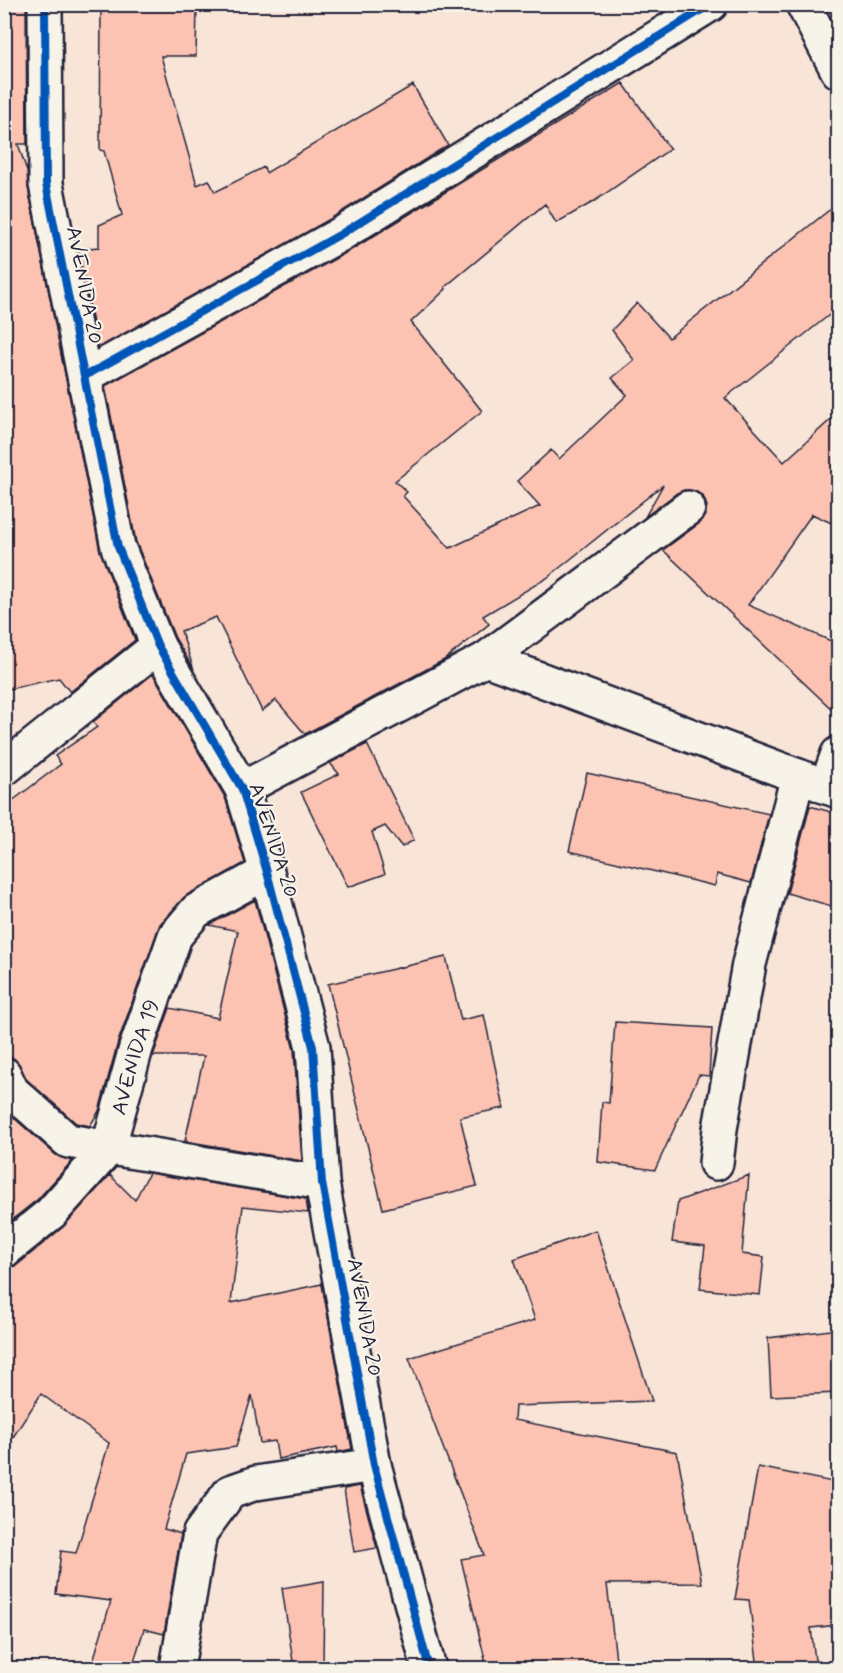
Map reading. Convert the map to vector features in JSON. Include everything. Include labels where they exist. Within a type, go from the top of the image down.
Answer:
[{"type":"street","name":"AVENIDA 20","points":[[45,4],[46,184],[86,376],[118,547],[158,646],[242,789],[267,872],[313,1047],[321,1183],[374,1465],[429,1668]]},
{"type":"street","points":[[86,376],[341,234],[711,4]]},
{"type":"street","points":[[803,4],[838,71]]},
{"type":"street","points":[[242,789],[486,659],[688,508]]},
{"type":"street","points":[[4,769],[158,646]]},
{"type":"street","points":[[486,659],[821,785]]},
{"type":"street","points":[[716,1163],[749,964],[821,785],[838,754]]},
{"type":"street","name":"AVENIDA 19","points":[[4,1251],[51,1213],[108,1149],[136,1048],[176,936],[196,911],[267,872]]},
{"type":"street","points":[[4,1074],[12,1091],[68,1141],[321,1183]]},
{"type":"street","points":[[177,1668],[200,1533],[230,1492],[256,1483],[374,1465]]},
{"type":"building","points":[[4,4],[26,4],[27,144],[18,144],[27,171],[28,187],[100,551],[135,640],[70,692],[59,678],[4,690]]},
{"type":"building","points":[[101,4],[197,4],[196,56],[161,56],[197,185],[209,180],[215,192],[264,167],[266,173],[413,85],[448,145],[332,218],[98,348],[78,249],[99,247],[99,225],[122,215],[104,151],[100,150]]},
{"type":"building","points":[[623,83],[670,149],[593,202],[556,223],[545,204],[445,287],[446,289],[411,322],[482,411],[395,481],[407,492],[403,496],[450,548],[540,506],[517,481],[551,450],[559,459],[627,395],[612,378],[634,360],[612,330],[637,303],[669,338],[838,203],[838,308],[725,398],[784,462],[838,413],[838,526],[812,514],[748,605],[838,644],[838,715],[663,550],[700,523],[707,506],[703,496],[695,491],[685,490],[677,493],[645,517],[663,485],[547,578],[483,616],[489,624],[444,660],[305,734],[276,700],[262,711],[216,617],[181,631],[194,670],[175,638],[136,542],[105,386],[351,250]]},
{"type":"building","points":[[153,674],[225,797],[245,863],[187,895],[160,924],[118,1042],[99,1111],[90,1126],[76,1123],[27,1080],[15,1059],[4,1055],[4,807],[61,764],[55,756],[97,727],[93,722]]},
{"type":"building","points":[[367,744],[414,840],[402,847],[385,826],[372,832],[385,874],[348,887],[301,792],[339,774],[330,763]]},
{"type":"building","points":[[587,773],[769,814],[751,883],[717,874],[715,886],[569,851]]},
{"type":"building","points":[[810,806],[838,814],[838,908],[787,893]]},
{"type":"building","points":[[255,900],[294,1050],[302,1161],[185,1141],[204,1056],[153,1056],[170,1008],[218,1018],[238,931],[209,925]]},
{"type":"building","points":[[446,957],[461,1020],[484,1015],[504,1108],[460,1117],[477,1186],[383,1209],[328,984]]},
{"type":"building","points":[[615,1022],[712,1028],[709,1076],[699,1075],[655,1170],[598,1162],[602,1102],[609,1103]]},
{"type":"building","points":[[4,1109],[56,1155],[72,1161],[38,1199],[4,1226]]},
{"type":"building","points":[[149,1173],[306,1199],[308,1213],[243,1206],[231,1303],[322,1284],[352,1449],[338,1452],[337,1447],[278,1459],[275,1441],[260,1443],[252,1395],[236,1447],[186,1454],[164,1529],[181,1534],[164,1634],[144,1629],[132,1668],[91,1668],[111,1601],[56,1594],[61,1551],[76,1553],[109,1443],[41,1394],[4,1451],[4,1269],[16,1266],[63,1227],[110,1175],[135,1200]]},
{"type":"building","points":[[749,1175],[742,1254],[764,1257],[760,1295],[700,1289],[705,1246],[672,1242],[678,1201]]},
{"type":"building","points":[[596,1230],[652,1401],[515,1406],[514,1420],[677,1452],[702,1583],[607,1584],[617,1668],[487,1668],[461,1559],[484,1555],[409,1358],[535,1320],[514,1259]]},
{"type":"building","points":[[838,1329],[838,1393],[771,1396],[768,1338]]},
{"type":"building","points":[[758,1467],[838,1483],[838,1625],[811,1628],[816,1668],[758,1668],[749,1600],[735,1599]]},
{"type":"building","points":[[360,1486],[377,1548],[354,1552],[344,1489]]},
{"type":"building","points":[[324,1581],[323,1668],[294,1668],[282,1588]]},
{"type":"cycle path","points":[[45,4],[46,184],[118,547],[158,646],[242,789],[267,872],[313,1047],[322,1183],[374,1465],[429,1668]]},
{"type":"cycle path","points":[[85,376],[341,234],[711,4]]}]
